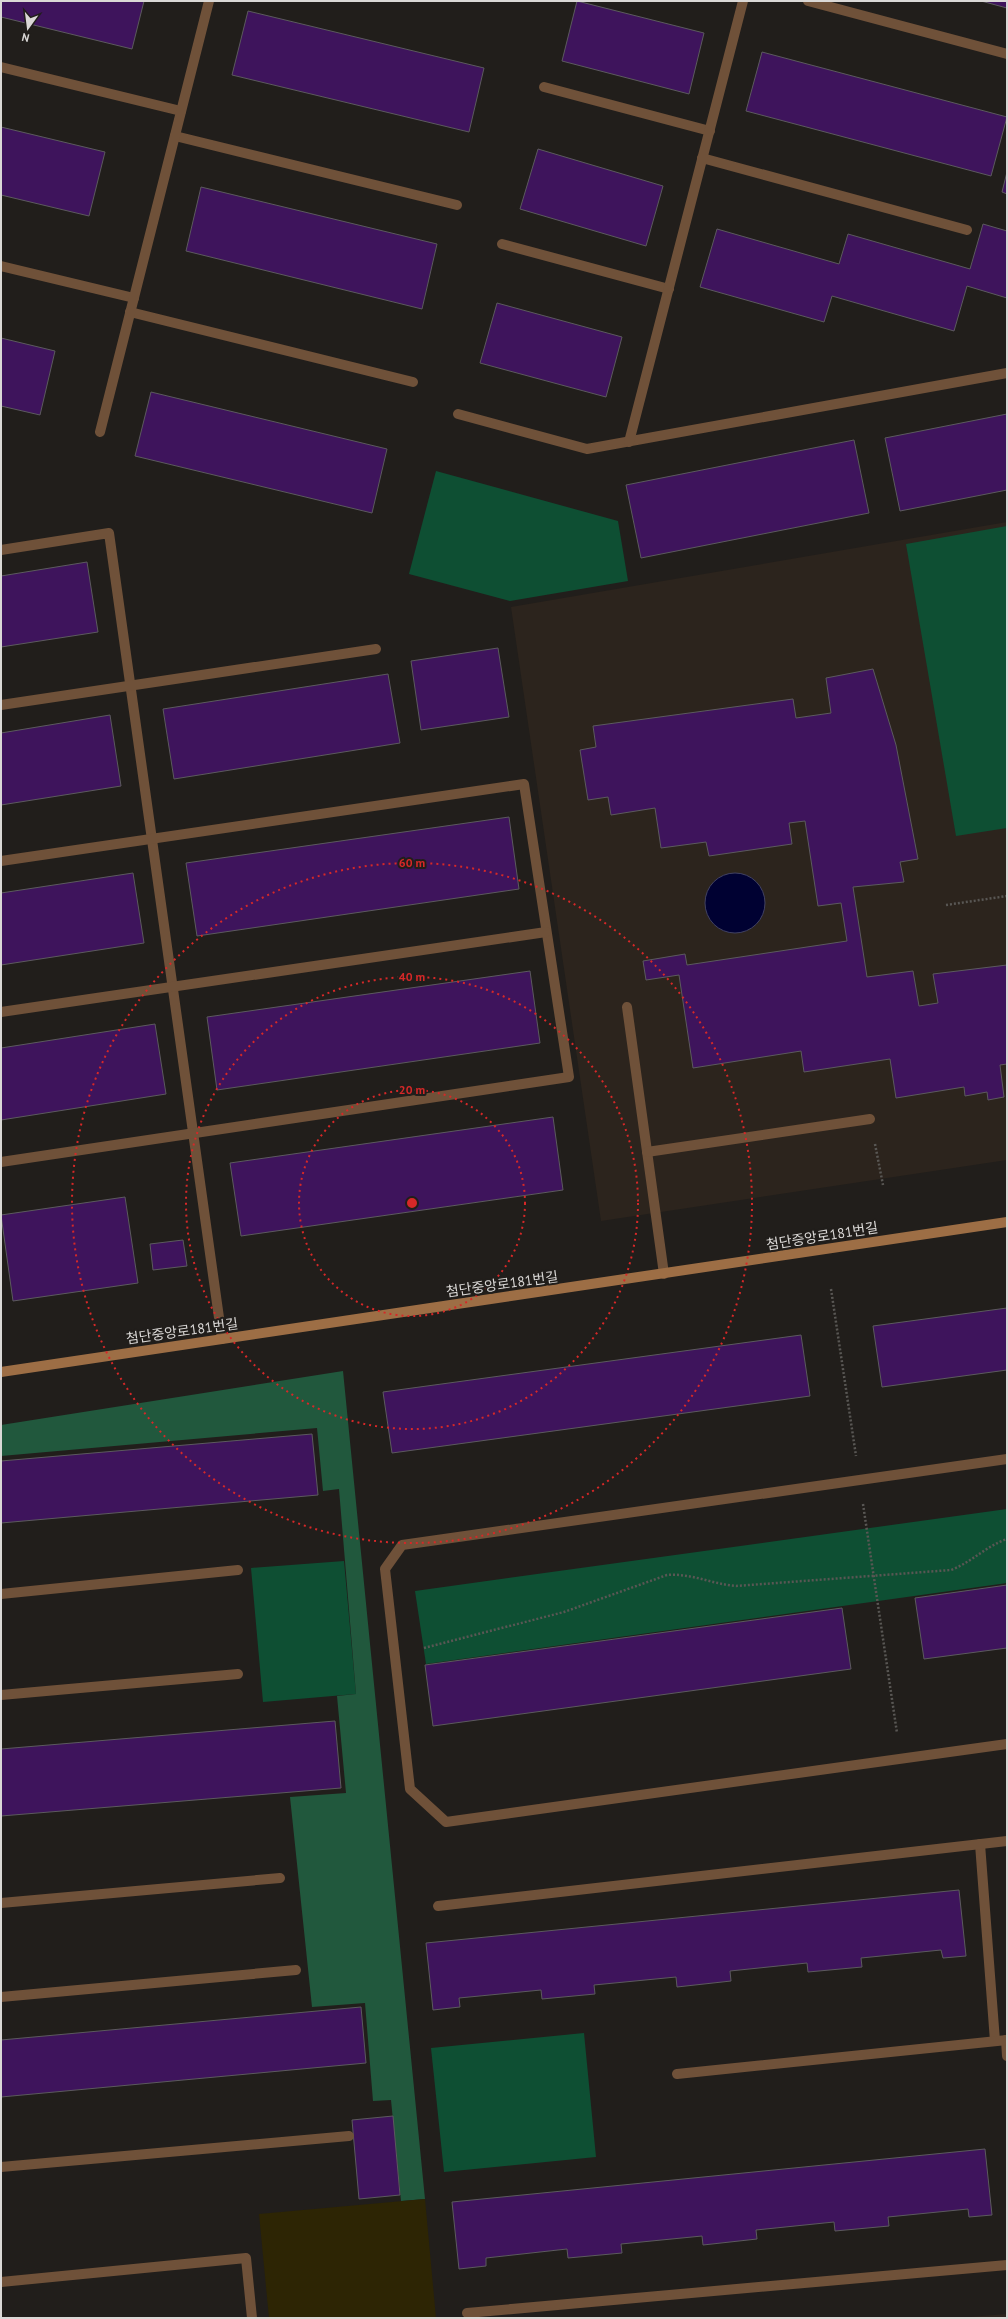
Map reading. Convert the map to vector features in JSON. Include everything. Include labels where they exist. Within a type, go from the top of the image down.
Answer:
[{"type":"street","name":"첨단중앙로181번길","points":[[1,1372],[1007,1222]]},
{"type":"lane","points":[[100,432],[209,1]]},
{"type":"lane","points":[[629,442],[743,1]]},
{"type":"lane","points":[[808,1],[1007,54]]},
{"type":"lane","points":[[1,67],[181,111]]},
{"type":"lane","points":[[544,87],[710,130]]},
{"type":"lane","points":[[175,136],[457,205]]},
{"type":"lane","points":[[702,158],[967,230]]},
{"type":"lane","points":[[502,244],[669,288]]},
{"type":"lane","points":[[1,266],[134,298]]},
{"type":"lane","points":[[130,312],[413,382]]},
{"type":"lane","points":[[458,414],[587,449],[1007,373]]},
{"type":"lane","points":[[1,550],[109,533],[222,1339]]},
{"type":"lane","points":[[1,705],[376,649]]},
{"type":"lane","points":[[1,861],[524,784],[569,1077],[1,1162]]},
{"type":"lane","points":[[1,1012],[546,932]]},
{"type":"lane","points":[[627,1007],[664,1274]]},
{"type":"lane","points":[[647,1152],[870,1119]]},
{"type":"lane","points":[[1007,1459],[402,1544],[385,1569],[410,1789],[446,1822],[1007,1744]]},
{"type":"lane","points":[[1,1594],[238,1570]]},
{"type":"lane","points":[[1,1695],[238,1674]]},
{"type":"lane","points":[[438,1906],[1007,1841]]},
{"type":"lane","points":[[980,1844],[995,2041]]},
{"type":"lane","points":[[1,1903],[280,1878]]},
{"type":"lane","points":[[1,1997],[296,1970]]},
{"type":"lane","points":[[677,2074],[1006,2040],[1007,2056]]},
{"type":"lane","points":[[1,2167],[349,2136]]},
{"type":"lane","points":[[1,2282],[246,2258],[252,2318]]},
{"type":"lane","points":[[467,2314],[1007,2265]]},
{"type":"path","points":[[946,905],[1007,896]]},
{"type":"path","points":[[870,1119],[883,1185]]},
{"type":"path","points":[[831,1289],[856,1459]]},
{"type":"path","points":[[862,1498],[898,1739]]},
{"type":"path","points":[[424,1648],[564,1612],[667,1575],[680,1574],[707,1582],[736,1586],[951,1570],[972,1560],[995,1543],[1007,1539]]},
{"type":"shaded area","points":[[1007,522],[1007,1160],[601,1221],[511,607]]},
{"type":"shaded area","points":[[729,873],[741,873],[757,881],[763,891],[765,903],[763,915],[757,925],[741,933],[729,933],[713,925],[705,909],[705,897],[713,881]]},
{"type":"shaded area","points":[[1007,2314],[1007,2318],[956,2318]]},
{"type":"green space","points":[[436,471],[618,521],[628,581],[510,601],[409,574]]},
{"type":"green space","points":[[1007,526],[1007,828],[956,836],[906,544]]},
{"type":"green space","points":[[343,1371],[425,2199],[401,2201],[391,2100],[373,2101],[365,2003],[312,2007],[290,1797],[346,1793],[337,1696],[356,1694],[339,1489],[323,1491],[317,1428],[1,1456],[1,1425]]},
{"type":"green space","points":[[1007,1509],[1007,1583],[426,1664],[415,1591]]},
{"type":"green space","points":[[344,1561],[356,1694],[263,1702],[251,1568]]},
{"type":"green space","points":[[584,2033],[596,2157],[444,2172],[431,2048]]},
{"type":"sand","points":[[425,2199],[436,2318],[269,2318],[259,2214]]},
{"type":"building","points":[[1,1],[144,1],[132,49],[1,17]]},
{"type":"building","points":[[577,1],[704,33],[689,94],[562,61]]},
{"type":"building","points":[[981,1],[1007,1],[1007,8]]},
{"type":"building","points":[[248,11],[484,68],[469,132],[232,75]]},
{"type":"building","points":[[762,52],[1007,117],[991,176],[746,111]]},
{"type":"building","points":[[1,127],[105,152],[89,216],[1,195]]},
{"type":"building","points":[[538,149],[663,186],[646,246],[520,209]]},
{"type":"building","points":[[1007,172],[1007,194],[1002,192]]},
{"type":"building","points":[[201,187],[437,244],[422,309],[186,251]]},
{"type":"building","points":[[983,224],[1007,231],[1007,298],[967,286],[954,331],[832,296],[824,322],[700,287],[717,229],[839,264],[848,234],[970,269]]},
{"type":"building","points":[[497,303],[622,337],[606,397],[480,363]]},
{"type":"building","points":[[1,338],[55,351],[40,415],[1,406]]},
{"type":"building","points":[[151,392],[387,449],[372,513],[135,456]]},
{"type":"building","points":[[1007,414],[1007,490],[900,511],[885,438]]},
{"type":"building","points":[[854,440],[869,513],[641,558],[626,485]]},
{"type":"building","points":[[87,562],[98,632],[1,647],[1,576]]},
{"type":"building","points":[[498,648],[509,717],[421,730],[411,661]]},
{"type":"building","points":[[873,669],[896,745],[918,859],[900,862],[904,882],[853,887],[867,977],[913,971],[919,1006],[938,1003],[933,974],[1007,965],[1007,1064],[1000,1065],[1004,1097],[988,1100],[987,1092],[965,1096],[964,1087],[896,1098],[890,1059],[804,1072],[801,1051],[693,1068],[679,975],[646,980],[643,961],[685,954],[687,965],[847,941],[841,903],[818,906],[805,821],[789,823],[792,844],[709,856],[706,842],[661,848],[655,808],[611,815],[608,797],[588,800],[580,750],[596,747],[593,726],[793,699],[796,718],[831,713],[826,678]]},
{"type":"building","points":[[388,674],[400,743],[174,779],[163,709]]},
{"type":"building","points":[[110,715],[121,786],[1,805],[1,733]]},
{"type":"building","points":[[509,817],[519,889],[197,936],[186,863]]},
{"type":"building","points":[[133,873],[144,943],[1,965],[1,893]]},
{"type":"building","points":[[530,971],[540,1043],[217,1090],[207,1017]]},
{"type":"building","points":[[155,1024],[166,1094],[1,1120],[1,1048]]},
{"type":"building","points":[[553,1117],[563,1190],[241,1236],[230,1163]]},
{"type":"building","points":[[125,1197],[138,1283],[13,1301],[1,1215]]},
{"type":"building","points":[[183,1240],[187,1266],[153,1270],[150,1244]]},
{"type":"building","points":[[1007,1308],[1007,1370],[882,1387],[873,1326]]},
{"type":"building","points":[[801,1335],[810,1396],[392,1453],[383,1392]]},
{"type":"building","points":[[312,1434],[318,1495],[1,1523],[1,1461]]},
{"type":"building","points":[[1007,1585],[1007,1648],[924,1659],[915,1598]]},
{"type":"building","points":[[842,1608],[851,1669],[433,1726],[425,1665]]},
{"type":"building","points":[[335,1721],[341,1788],[1,1816],[1,1749]]},
{"type":"building","points":[[959,1890],[966,1956],[943,1958],[941,1950],[861,1958],[862,1967],[808,1972],[807,1963],[730,1971],[731,1981],[677,1987],[676,1977],[594,1985],[595,1994],[542,1999],[541,1990],[459,1998],[460,2007],[433,2010],[426,1943]]},
{"type":"building","points":[[361,2007],[366,2063],[1,2097],[1,2040]]},
{"type":"building","points":[[393,2116],[400,2195],[359,2199],[352,2120]]},
{"type":"building","points":[[985,2149],[992,2215],[969,2217],[968,2209],[888,2217],[889,2226],[835,2231],[834,2222],[756,2230],[757,2239],[703,2245],[702,2236],[621,2244],[622,2253],[568,2258],[567,2249],[486,2258],[486,2266],[459,2269],[452,2202]]}]
